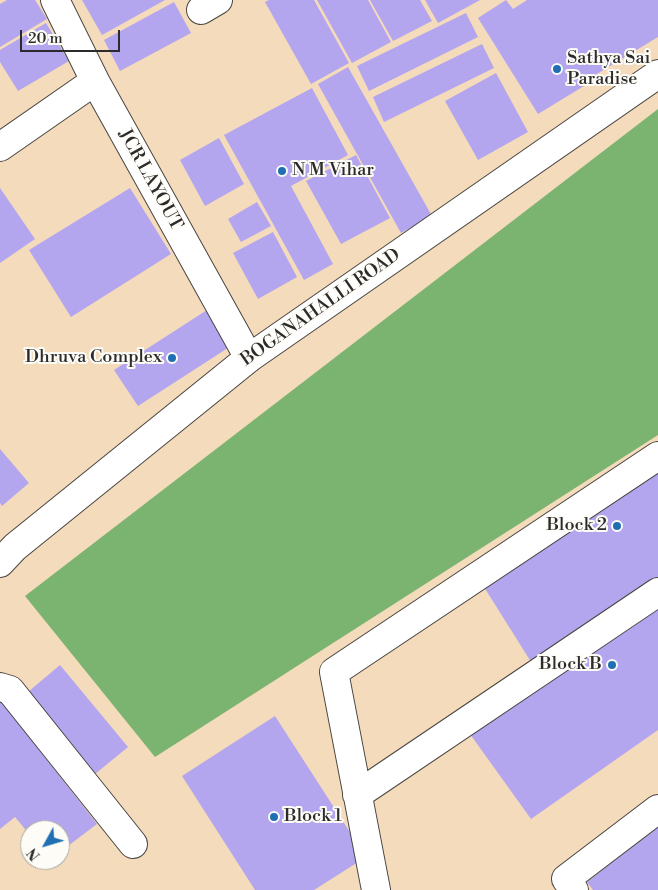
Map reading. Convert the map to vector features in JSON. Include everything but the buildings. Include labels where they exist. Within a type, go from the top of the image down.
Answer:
[{"type":"street","name":"JCR LAYOUT","points":[[55,0],[95,82],[249,358]]},
{"type":"street","name":"BOGANAHALLI ROAD","points":[[0,563],[15,547],[249,358],[658,74]]},
{"type":"street","points":[[0,147],[95,82]]},
{"type":"street","points":[[376,890],[334,672],[658,456]]},
{"type":"street","points":[[358,795],[658,592]]},
{"type":"street","points":[[0,686],[10,690],[133,844]]},
{"type":"street","points":[[574,890],[566,879],[658,809]]},
{"type":"green space","points":[[658,109],[658,435],[155,757],[25,596]]},
{"type":"place","name":"Sathya Sai Paradise","points":[[557,69]]},
{"type":"place","name":"N M Vihar","points":[[282,171]]},
{"type":"place","name":"Dhruva Complex","points":[[172,358]]},
{"type":"place","name":"Block 2","points":[[617,526]]},
{"type":"place","name":"Block B","points":[[612,665]]},
{"type":"place","name":"Block 1","points":[[274,817]]}]
